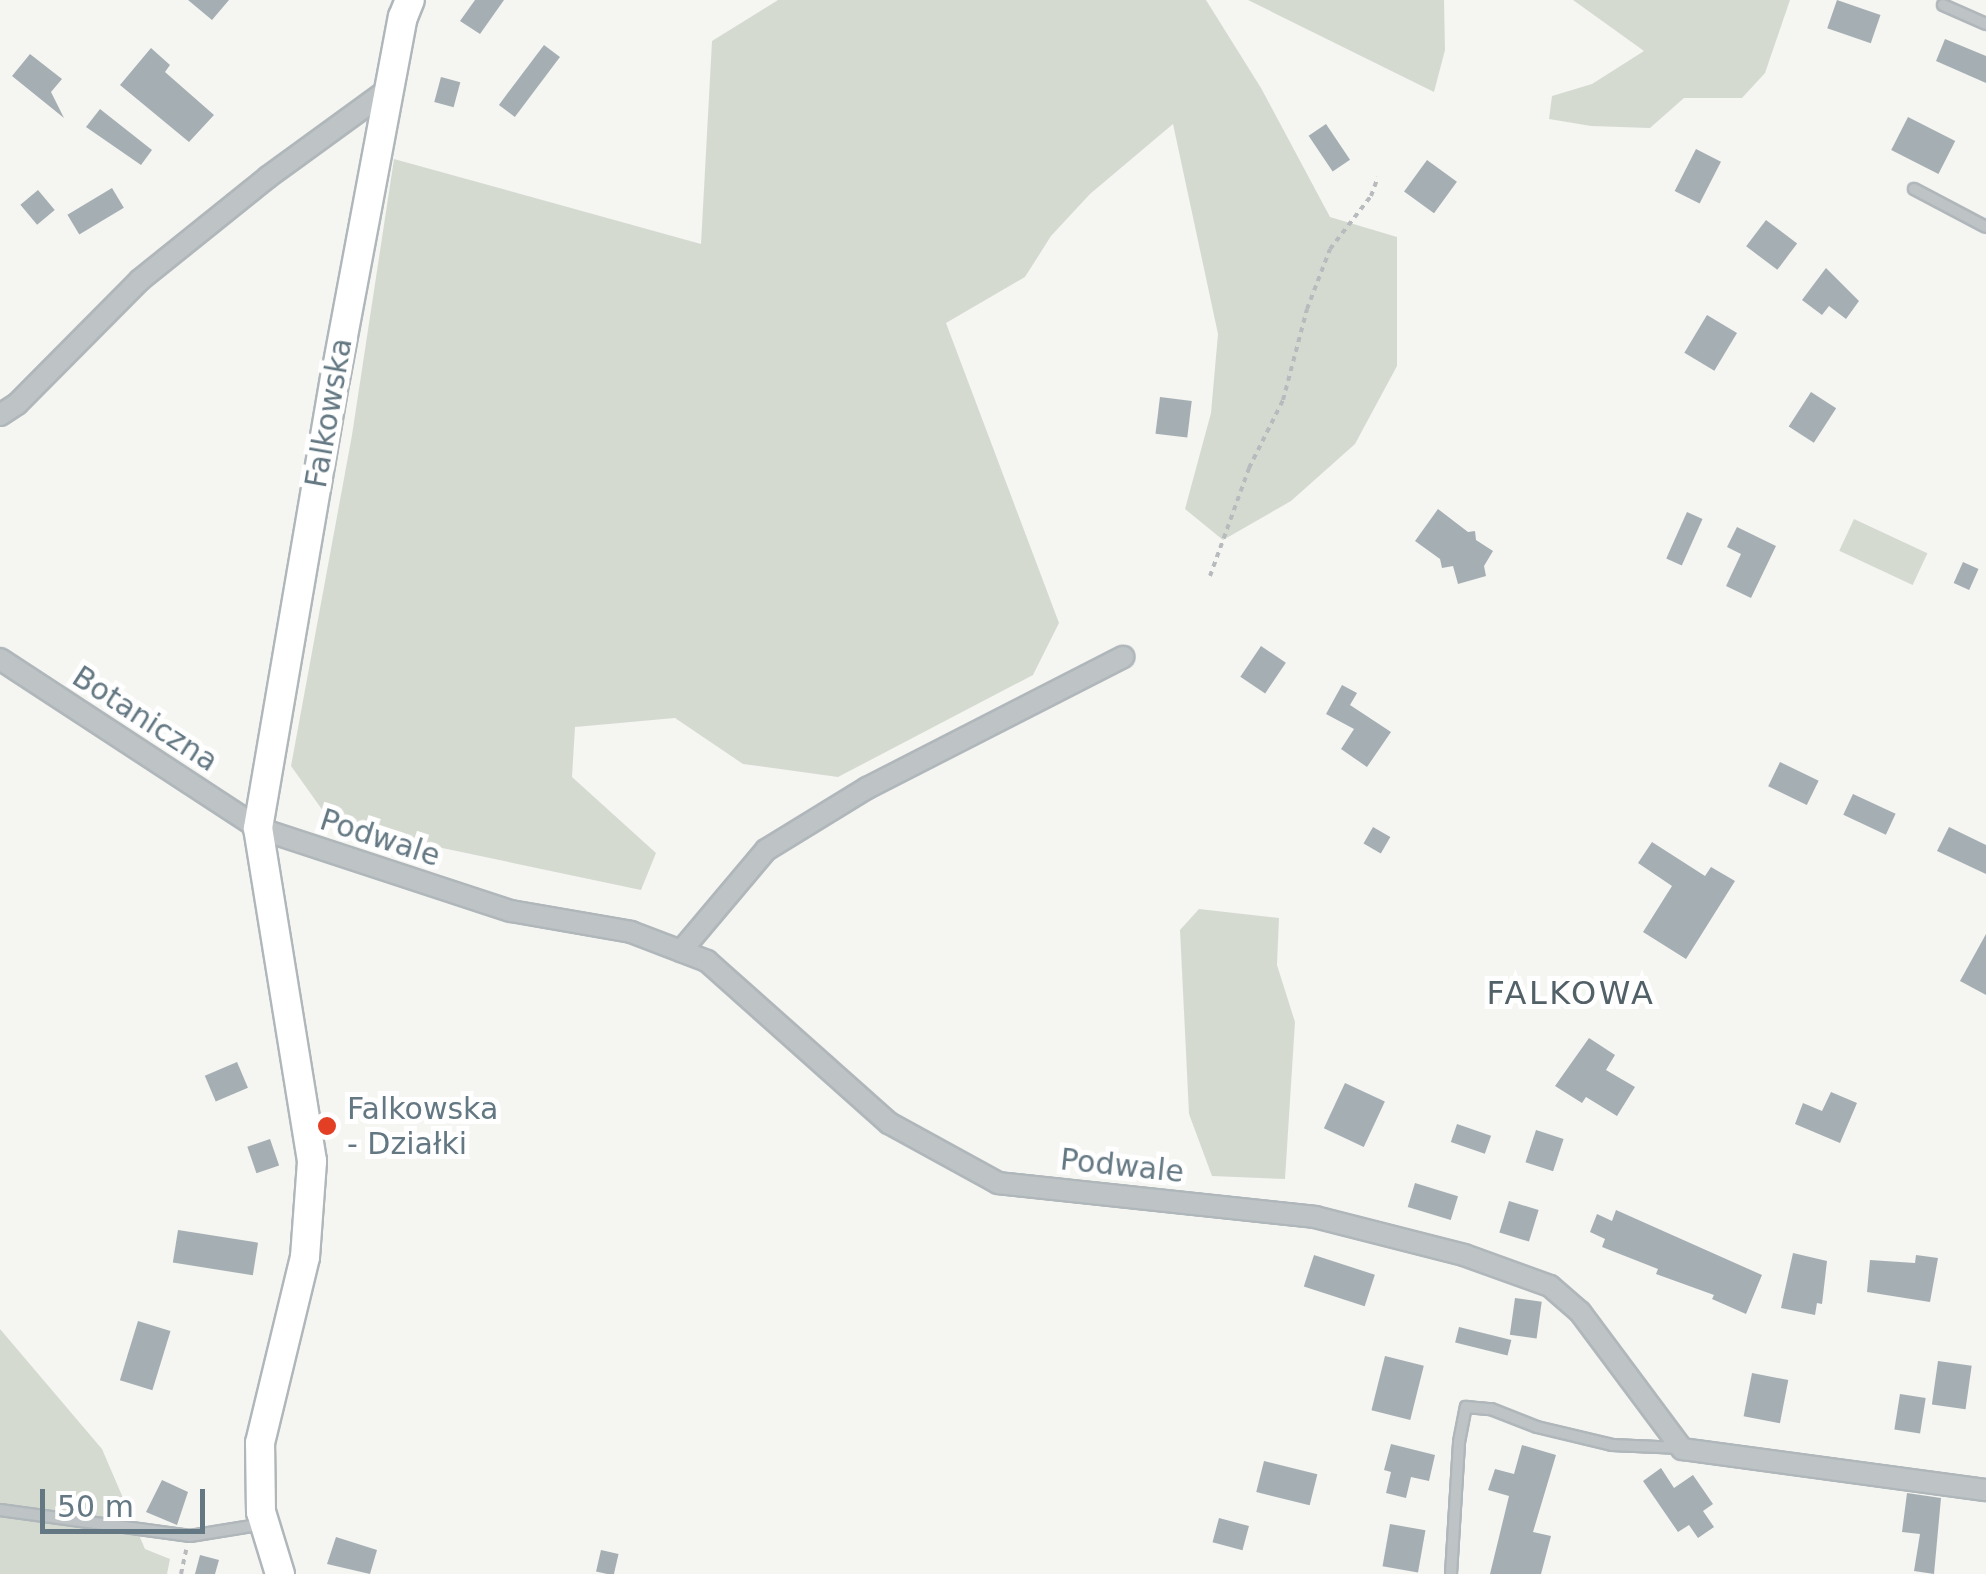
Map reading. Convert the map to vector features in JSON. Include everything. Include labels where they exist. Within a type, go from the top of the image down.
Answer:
[{"type":"street","name":"Falkowska","points":[[280,1574],[265,1524],[260,1443],[304,1257],[312,1161],[258,828],[389,89],[410,0]]},
{"type":"street","points":[[0,415],[17,404],[140,280],[268,177],[389,89]]},
{"type":"street","points":[[681,951],[762,854],[867,788],[1123,657]]},
{"type":"street","name":"Botaniczna","points":[[0,659],[258,828]]},
{"type":"street","name":"Podwale","points":[[258,828],[512,911],[632,932],[707,962],[888,1123],[998,1182],[1315,1217],[1464,1255],[1550,1286],[1580,1312],[1682,1448]]},
{"type":"street","points":[[1682,1448],[1986,1490]]},
{"type":"lane","points":[[1943,5],[1986,24]]},
{"type":"lane","points":[[1914,189],[1986,227]]},
{"type":"lane","points":[[1452,1574],[1458,1442],[1466,1407],[1492,1409],[1612,1446],[1682,1448]]},
{"type":"lane","points":[[0,1510],[190,1536],[265,1524]]},
{"type":"path","points":[[1210,576],[1249,468],[1284,400],[1307,310],[1330,249],[1371,196],[1378,177]]},
{"type":"path","points":[[181,1574],[190,1536]]},
{"type":"shaded area","points":[[778,0],[1206,0],[1261,88],[1330,217],[1397,237],[1397,366],[1355,444],[1291,501],[1223,540],[1185,509],[1211,413],[1218,334],[1173,124],[1090,194],[1051,236],[1025,277],[946,323],[1059,623],[1033,675],[838,777],[743,764],[675,718],[575,727],[572,777],[656,853],[641,890],[333,825],[291,766],[352,435],[394,159],[701,244],[712,41]]},
{"type":"shaded area","points":[[1248,0],[1444,0],[1445,50],[1434,92]]},
{"type":"shaded area","points":[[1573,0],[1790,0],[1765,73],[1742,98],[1684,98],[1650,128],[1591,126],[1549,119],[1552,96],[1592,84],[1644,51]]},
{"type":"shaded area","points":[[1854,519],[1927,553],[1913,585],[1839,551]]},
{"type":"shaded area","points":[[1199,909],[1279,918],[1277,965],[1295,1022],[1285,1179],[1212,1176],[1189,1114],[1180,930]]},
{"type":"shaded area","points":[[0,1329],[102,1449],[145,1549],[170,1559],[167,1574],[0,1574]]},
{"type":"building","points":[[188,0],[229,0],[212,20]]},
{"type":"building","points":[[475,0],[504,0],[480,34],[460,21]]},
{"type":"building","points":[[1837,0],[1880,15],[1871,43],[1827,28]]},
{"type":"building","points":[[1945,39],[1986,56],[1986,83],[1936,61]]},
{"type":"building","points":[[544,45],[560,57],[515,117],[499,105]]},
{"type":"building","points":[[151,48],[170,65],[165,72],[214,115],[189,142],[120,85]]},
{"type":"building","points":[[30,54],[62,79],[51,92],[64,118],[12,76]]},
{"type":"building","points":[[441,77],[460,82],[454,107],[434,102]]},
{"type":"building","points":[[100,109],[152,150],[141,165],[86,127]]},
{"type":"building","points":[[1908,117],[1955,141],[1938,174],[1891,150]]},
{"type":"building","points":[[1326,124],[1350,160],[1333,171],[1309,136]]},
{"type":"building","points":[[1696,149],[1721,162],[1700,204],[1675,191]]},
{"type":"building","points":[[1427,160],[1457,182],[1434,213],[1404,192]]},
{"type":"building","points":[[112,188],[124,208],[79,234],[67,215]]},
{"type":"building","points":[[38,190],[55,210],[37,225],[20,205]]},
{"type":"building","points":[[1766,220],[1797,243],[1777,270],[1746,246]]},
{"type":"building","points":[[1826,268],[1859,301],[1846,319],[1829,306],[1822,315],[1802,300]]},
{"type":"building","points":[[1707,315],[1737,333],[1714,371],[1684,353]]},
{"type":"building","points":[[1811,392],[1836,408],[1814,443],[1789,426]]},
{"type":"building","points":[[1160,397],[1192,401],[1187,438],[1155,434]]},
{"type":"building","points":[[1438,509],[1468,532],[1475,531],[1476,540],[1493,551],[1484,566],[1486,576],[1458,584],[1453,566],[1442,568],[1440,559],[1415,541]]},
{"type":"building","points":[[1687,512],[1703,519],[1682,566],[1666,559]]},
{"type":"building","points":[[1737,527],[1776,546],[1751,598],[1726,586],[1741,554],[1727,547]]},
{"type":"building","points":[[1963,562],[1979,569],[1969,590],[1954,583]]},
{"type":"building","points":[[1261,646],[1286,663],[1265,693],[1240,677]]},
{"type":"building","points":[[1342,685],[1357,693],[1350,705],[1391,732],[1367,767],[1341,749],[1354,729],[1326,714]]},
{"type":"building","points":[[1780,762],[1819,781],[1807,805],[1768,786]]},
{"type":"building","points":[[1853,794],[1896,814],[1886,835],[1843,815]]},
{"type":"building","points":[[1373,827],[1390,837],[1381,853],[1364,843]]},
{"type":"building","points":[[1949,827],[1986,845],[1986,874],[1937,851]]},
{"type":"building","points":[[1652,842],[1705,876],[1711,867],[1735,881],[1686,959],[1643,932],[1672,886],[1638,863]]},
{"type":"building","points":[[1986,934],[1986,995],[1960,981]]},
{"type":"building","points":[[1589,1038],[1615,1055],[1606,1070],[1635,1087],[1617,1116],[1586,1097],[1582,1103],[1555,1086]]},
{"type":"building","points":[[237,1062],[248,1088],[216,1101],[205,1076]]},
{"type":"building","points":[[1345,1083],[1385,1102],[1364,1147],[1324,1128]]},
{"type":"building","points":[[1831,1092],[1857,1103],[1840,1143],[1795,1124],[1803,1103],[1822,1111]]},
{"type":"building","points":[[1457,1124],[1491,1136],[1485,1154],[1451,1142]]},
{"type":"building","points":[[1536,1130],[1564,1139],[1553,1171],[1525,1162]]},
{"type":"building","points":[[270,1139],[279,1165],[256,1173],[247,1147]]},
{"type":"building","points":[[1415,1183],[1458,1196],[1451,1220],[1408,1207]]},
{"type":"building","points":[[1509,1201],[1539,1210],[1529,1242],[1499,1233]]},
{"type":"building","points":[[1616,1210],[1762,1275],[1746,1314],[1712,1299],[1714,1295],[1656,1274],[1658,1269],[1602,1247],[1605,1239],[1590,1232],[1597,1214],[1612,1221]]},
{"type":"building","points":[[178,1230],[258,1243],[253,1275],[173,1263]]},
{"type":"building","points":[[1793,1253],[1827,1261],[1822,1304],[1817,1303],[1815,1315],[1781,1308]]},
{"type":"building","points":[[1314,1255],[1375,1275],[1365,1306],[1304,1286]]},
{"type":"building","points":[[1916,1255],[1938,1258],[1930,1302],[1867,1292],[1870,1260],[1915,1263]]},
{"type":"building","points":[[1515,1298],[1542,1302],[1537,1338],[1510,1335]]},
{"type":"building","points":[[138,1321],[171,1331],[152,1390],[120,1380]]},
{"type":"building","points":[[1459,1327],[1511,1340],[1508,1356],[1455,1343]]},
{"type":"building","points":[[1385,1356],[1424,1366],[1410,1420],[1371,1410]]},
{"type":"building","points":[[1938,1361],[1972,1366],[1966,1409],[1932,1405]]},
{"type":"building","points":[[1752,1373],[1788,1380],[1780,1423],[1744,1416]]},
{"type":"building","points":[[1900,1394],[1926,1398],[1920,1434],[1894,1430]]},
{"type":"building","points":[[1391,1444],[1435,1455],[1429,1481],[1411,1477],[1406,1498],[1386,1493],[1391,1472],[1384,1470]]},
{"type":"building","points":[[1522,1445],[1556,1455],[1533,1532],[1551,1536],[1541,1574],[1490,1574],[1509,1496],[1488,1490],[1495,1469],[1514,1474]]},
{"type":"building","points":[[1264,1461],[1317,1474],[1310,1505],[1256,1492]]},
{"type":"building","points":[[1661,1468],[1674,1488],[1693,1475],[1713,1504],[1703,1511],[1714,1527],[1698,1538],[1689,1525],[1678,1532],[1643,1481]]},
{"type":"building","points":[[162,1480],[188,1492],[177,1525],[146,1512]]},
{"type":"building","points":[[1907,1493],[1941,1498],[1934,1574],[1914,1571],[1920,1534],[1902,1532]]},
{"type":"building","points":[[1219,1518],[1249,1526],[1242,1550],[1213,1542]]},
{"type":"building","points":[[1390,1524],[1425,1530],[1418,1573],[1383,1566]]},
{"type":"building","points":[[336,1537],[377,1550],[370,1574],[327,1564]]},
{"type":"building","points":[[601,1550],[619,1554],[614,1574],[596,1571]]},
{"type":"building","points":[[200,1555],[219,1560],[215,1574],[195,1574]]},
{"type":"place","name":"Falkowska - Działki","points":[[327,1126]]},
{"type":"district","name":"FALKOWA","points":[[1571,993]]}]
